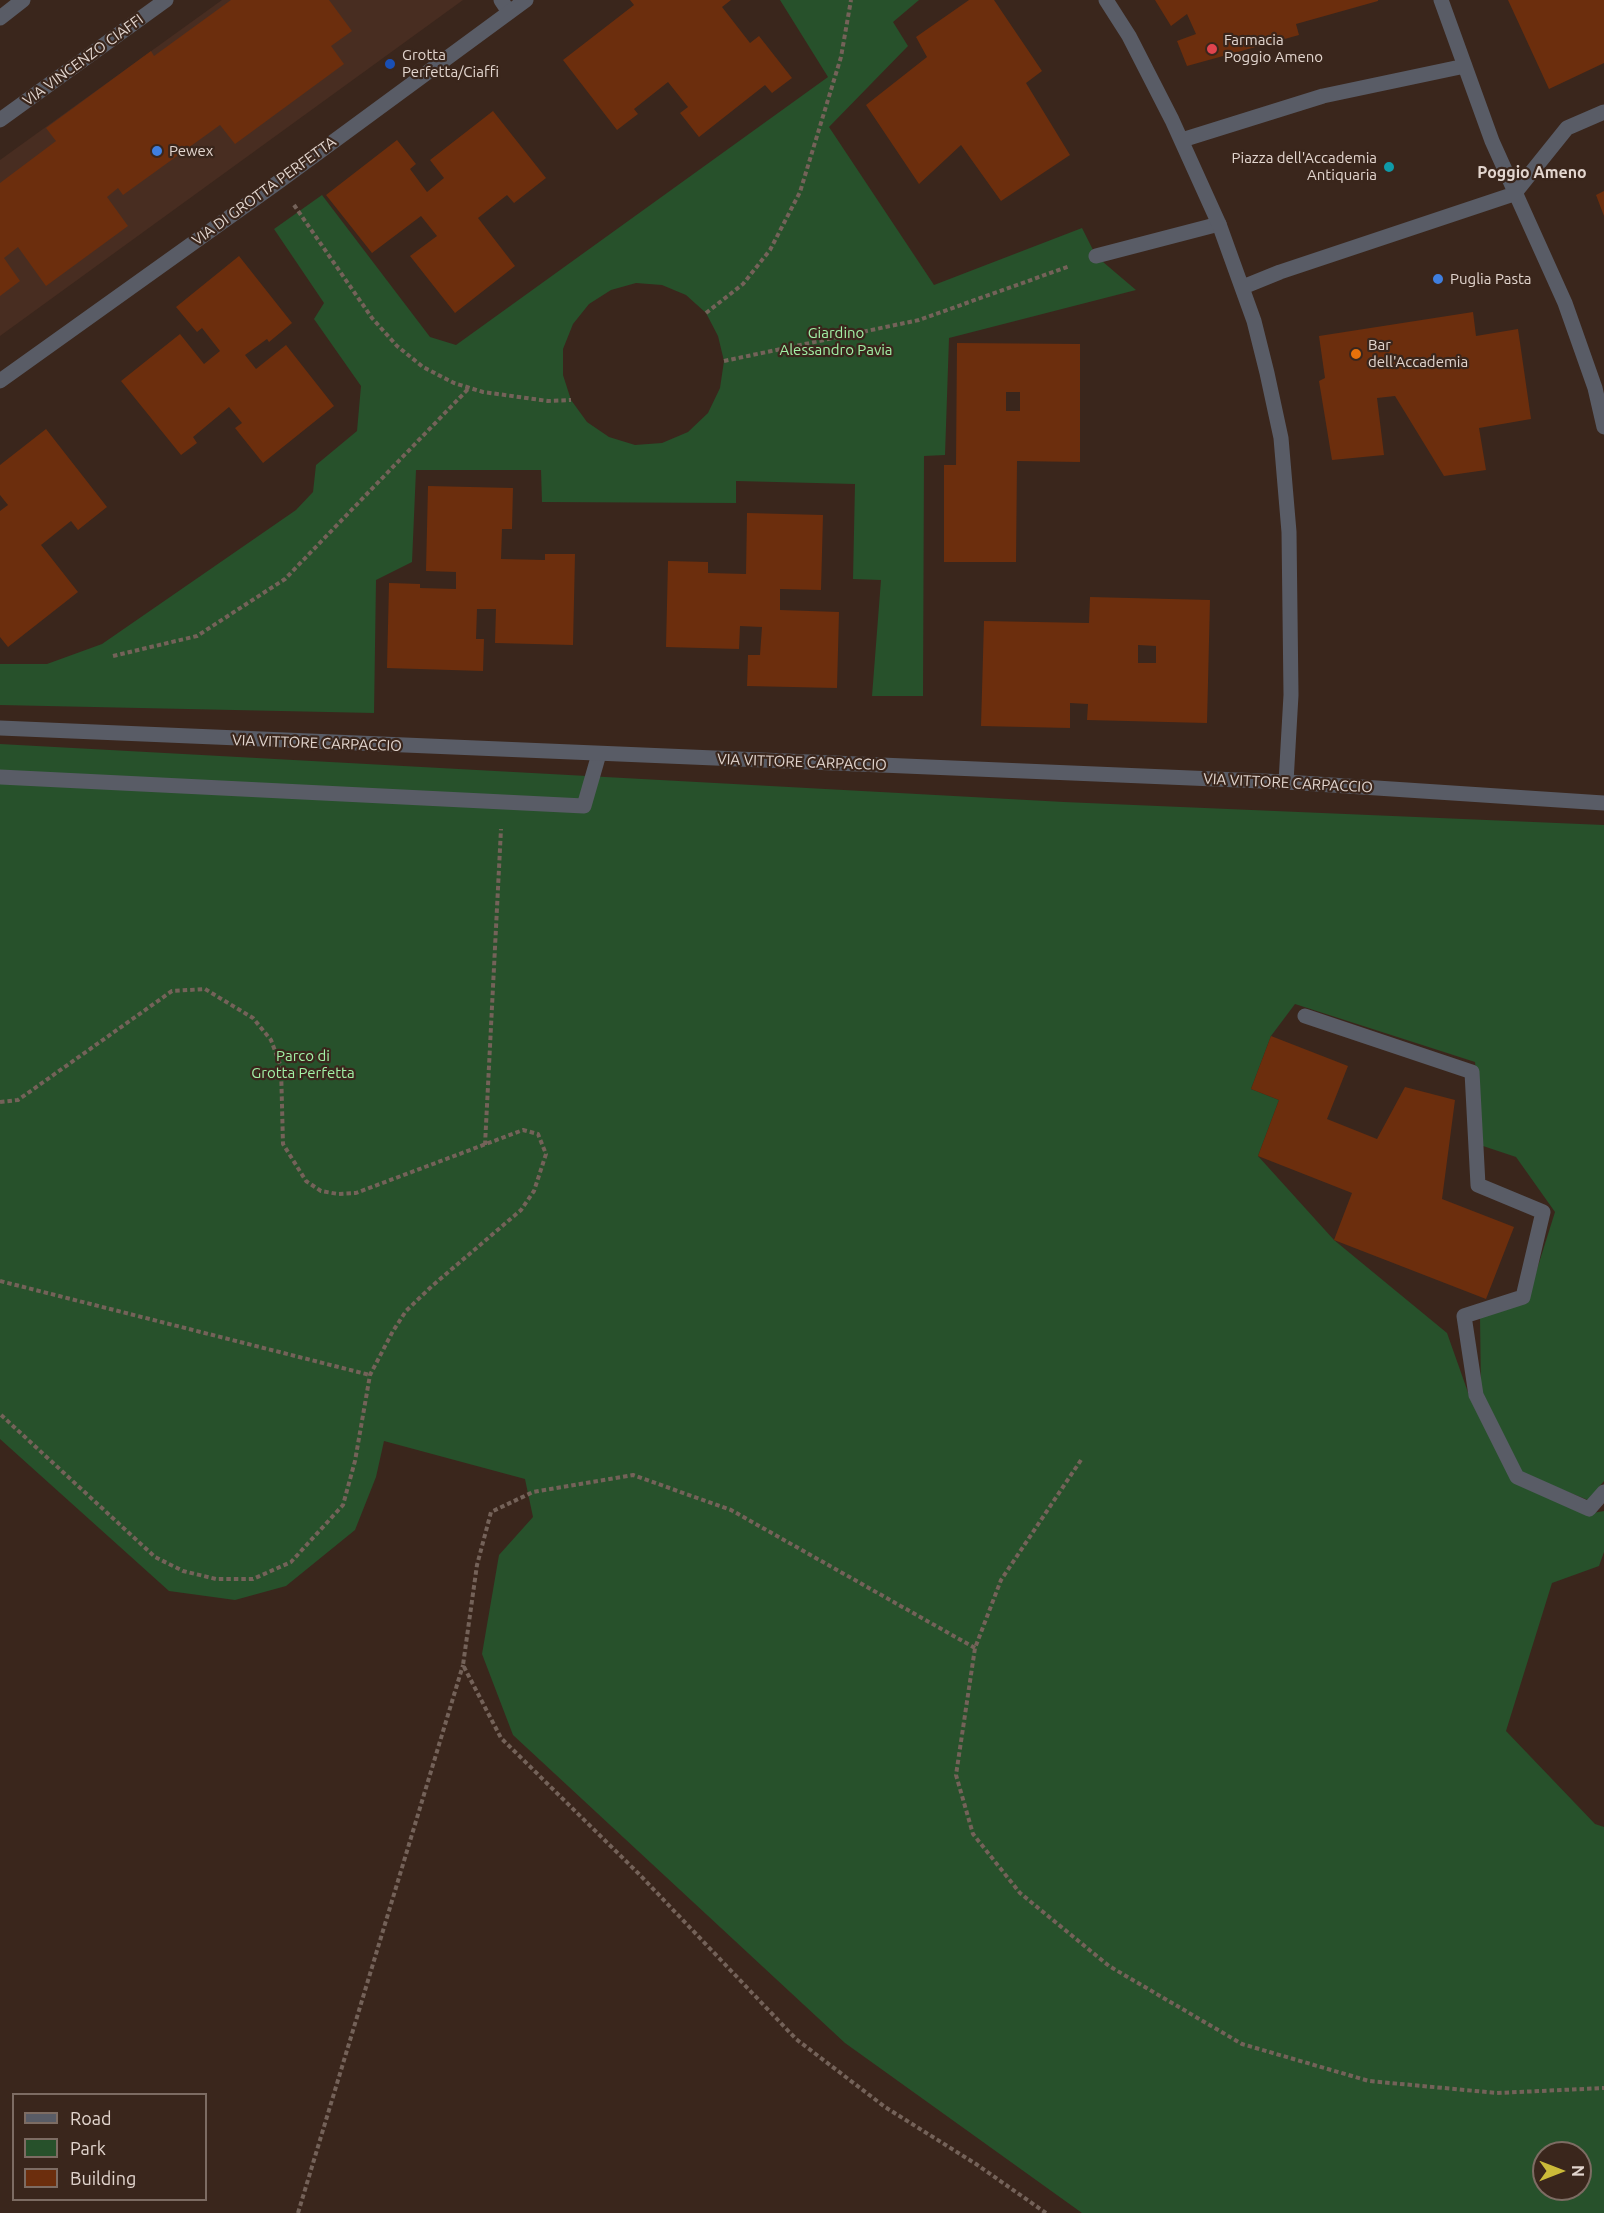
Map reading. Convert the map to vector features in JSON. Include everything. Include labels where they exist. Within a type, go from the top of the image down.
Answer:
[{"type":"street","points":[[0,18],[23,0]]},
{"type":"street","name":"VIA VINCENZO CIAFFI","points":[[0,120],[166,0]]},
{"type":"street","name":"VIA DI GROTTA PERFETTA","points":[[0,381],[277,183],[505,6],[526,0]]},
{"type":"street","points":[[1106,0],[1129,36],[1182,140],[1219,224],[1243,287],[1267,373],[1285,470],[1291,567],[1291,695],[1286,782]]},
{"type":"street","points":[[1441,0],[1514,194],[1565,303],[1595,388],[1604,427]]},
{"type":"street","points":[[1182,140],[1323,96],[1465,66]]},
{"type":"street","points":[[1243,287],[1280,272],[1514,194],[1567,128],[1604,112]]},
{"type":"street","points":[[1096,256],[1219,224]]},
{"type":"street","name":"VIA VITTORE CARPACCIO","points":[[0,728],[1286,782],[1604,803]]},
{"type":"street","points":[[0,777],[584,806],[599,754]]},
{"type":"street","points":[[1305,1016],[1472,1072],[1478,1185],[1544,1212],[1523,1297],[1464,1316],[1476,1395],[1517,1477],[1589,1509],[1604,1492]]},
{"type":"path","points":[[706,313],[743,284],[770,250],[800,192],[841,57],[851,0]]},
{"type":"path","points":[[277,183],[372,318],[397,346],[423,367],[470,388],[516,398],[571,400]]},
{"type":"path","points":[[724,361],[919,320],[1096,256]]},
{"type":"path","points":[[114,656],[197,636],[285,579],[470,388]]},
{"type":"path","points":[[485,1144],[502,802]]},
{"type":"path","points":[[0,1102],[18,1100],[172,991],[205,989],[253,1018],[271,1040],[280,1067],[282,1144],[306,1181],[321,1191],[338,1194],[356,1193],[523,1130],[538,1134],[546,1154],[534,1191],[521,1210],[406,1311],[370,1375],[355,1461],[343,1505],[291,1562],[253,1579],[216,1579],[183,1571],[155,1557],[0,1414]]},
{"type":"path","points":[[0,1281],[370,1375]]},
{"type":"path","points":[[1081,1460],[1001,1580],[975,1648],[956,1775],[973,1834],[1020,1893],[1109,1966],[1242,2044],[1369,2081],[1497,2093],[1604,2088]]},
{"type":"path","points":[[298,2213],[464,1665],[477,1565],[491,1512],[533,1492],[633,1475],[731,1510],[975,1648]]},
{"type":"path","points":[[464,1665],[501,1738],[639,1874],[796,2039],[885,2107],[976,2164],[1046,2213]]},
{"type":"shaded area","points":[[222,0],[463,0],[0,336],[0,160]]},
{"type":"green space","name":"Giardino Alessandro Pavia","points":[[780,0],[919,0],[893,22],[908,46],[829,127],[934,285],[1082,228],[1096,256],[1136,290],[949,338],[945,455],[924,456],[923,696],[872,696],[881,580],[853,579],[855,484],[736,481],[736,503],[542,502],[541,470],[416,470],[412,562],[376,580],[374,713],[0,705],[0,664],[47,664],[102,644],[296,510],[313,492],[316,465],[357,431],[361,386],[314,319],[324,303],[274,229],[322,195],[430,337],[456,345],[828,77]],"holes":[[[636,283],[662,285],[686,295],[706,313],[718,336],[724,361],[720,388],[708,413],[688,432],[662,443],[635,445],[609,437],[587,422],[571,400],[563,375],[563,349],[573,324],[589,304],[611,290]]]},
{"type":"green space","name":"Parco di Grotta Perfetta","points":[[0,744],[1064,802],[1604,825],[1604,1481],[1588,1500],[1521,1473],[1481,1394],[1480,1316],[1527,1301],[1555,1212],[1516,1157],[1483,1146],[1475,1062],[1295,1004],[1271,1036],[1251,1089],[1279,1100],[1258,1156],[1334,1240],[1447,1333],[1470,1398],[1512,1480],[1587,1514],[1604,1511],[1604,1552],[1599,1566],[1552,1583],[1506,1731],[1595,1824],[1604,1827],[1604,2213],[1082,2213],[845,2043],[513,1735],[482,1654],[499,1555],[533,1517],[525,1479],[384,1441],[376,1477],[355,1530],[286,1586],[235,1600],[169,1591],[0,1439]]},
{"type":"building","points":[[231,0],[329,0],[352,31],[331,46],[344,64],[235,144],[220,125],[123,195],[118,188],[107,197],[128,226],[46,286],[18,247],[4,258],[20,281],[0,296],[0,183],[56,141],[46,128],[151,51],[154,56]]},
{"type":"building","points":[[630,0],[731,0],[722,7],[750,43],[759,36],[792,78],[772,93],[765,85],[699,137],[680,113],[688,107],[668,82],[634,109],[638,114],[617,130],[563,60],[634,5]]},
{"type":"building","points":[[969,0],[994,0],[1042,71],[1026,83],[1070,155],[1001,201],[961,145],[919,184],[866,105],[927,57],[916,37]]},
{"type":"building","points":[[1155,0],[1378,1],[1296,24],[1299,35],[1187,66],[1177,41],[1196,34],[1187,14],[1171,26]]},
{"type":"building","points":[[1508,0],[1604,0],[1604,63],[1549,89]]},
{"type":"building","points":[[493,111],[546,178],[514,203],[507,195],[478,218],[515,266],[455,313],[410,256],[437,236],[421,216],[372,253],[326,195],[397,140],[416,164],[410,169],[427,192],[444,178],[430,160]]},
{"type":"building","points":[[1604,191],[1604,216],[1596,195]]},
{"type":"building","points":[[239,256],[292,323],[269,342],[267,339],[245,355],[256,369],[286,345],[334,406],[263,463],[235,428],[242,423],[229,407],[193,437],[197,443],[181,455],[121,381],[180,334],[204,364],[220,351],[202,328],[197,332],[176,307]]},
{"type":"building","points":[[1473,312],[1476,336],[1518,329],[1531,419],[1479,428],[1486,470],[1444,476],[1395,396],[1377,398],[1384,455],[1332,460],[1319,381],[1325,378],[1319,336]]},
{"type":"building","points":[[957,343],[1080,344],[1080,462],[1017,461],[1016,562],[944,562],[944,465],[956,465]],"holes":[[[1006,392],[1020,392],[1020,411],[1006,411]]]},
{"type":"building","points":[[46,429],[107,507],[78,530],[71,521],[41,545],[78,592],[8,647],[0,637],[0,511],[8,505],[0,495],[0,465]]},
{"type":"building","points":[[428,486],[513,488],[512,529],[502,529],[501,559],[545,560],[545,554],[575,554],[573,645],[495,643],[496,609],[477,609],[476,639],[484,639],[483,671],[387,668],[389,583],[420,584],[420,588],[456,589],[456,572],[426,571]]},
{"type":"building","points":[[747,513],[823,515],[821,590],[780,589],[780,610],[839,612],[837,688],[747,686],[748,655],[760,655],[762,627],[740,626],[739,649],[666,647],[668,561],[708,562],[708,573],[746,574]]},
{"type":"building","points":[[1090,597],[1210,600],[1207,723],[1087,720],[1088,704],[1070,703],[1070,728],[981,726],[984,621],[1089,623]],"holes":[[[1138,645],[1156,646],[1156,663],[1138,663]]]},
{"type":"building","points":[[1271,1036],[1348,1066],[1327,1119],[1377,1139],[1405,1087],[1455,1100],[1442,1199],[1514,1227],[1486,1299],[1334,1240],[1352,1193],[1258,1156],[1279,1100],[1251,1089]]},
{"type":"place","name":"Farmacia Poggio Ameno","points":[[1212,49]]},
{"type":"place","name":"Grotta Perfetta/Ciaffi","points":[[390,64]]},
{"type":"place","name":"Pewex","points":[[157,151]]},
{"type":"place","name":"Piazza dell'Accademia Antiquaria","points":[[1389,167]]},
{"type":"place","name":"Puglia Pasta","points":[[1438,279]]},
{"type":"place","name":"Bar dell'Accademia","points":[[1356,354]]},
{"type":"district","name":"Poggio Ameno","points":[[1532,173]]}]
